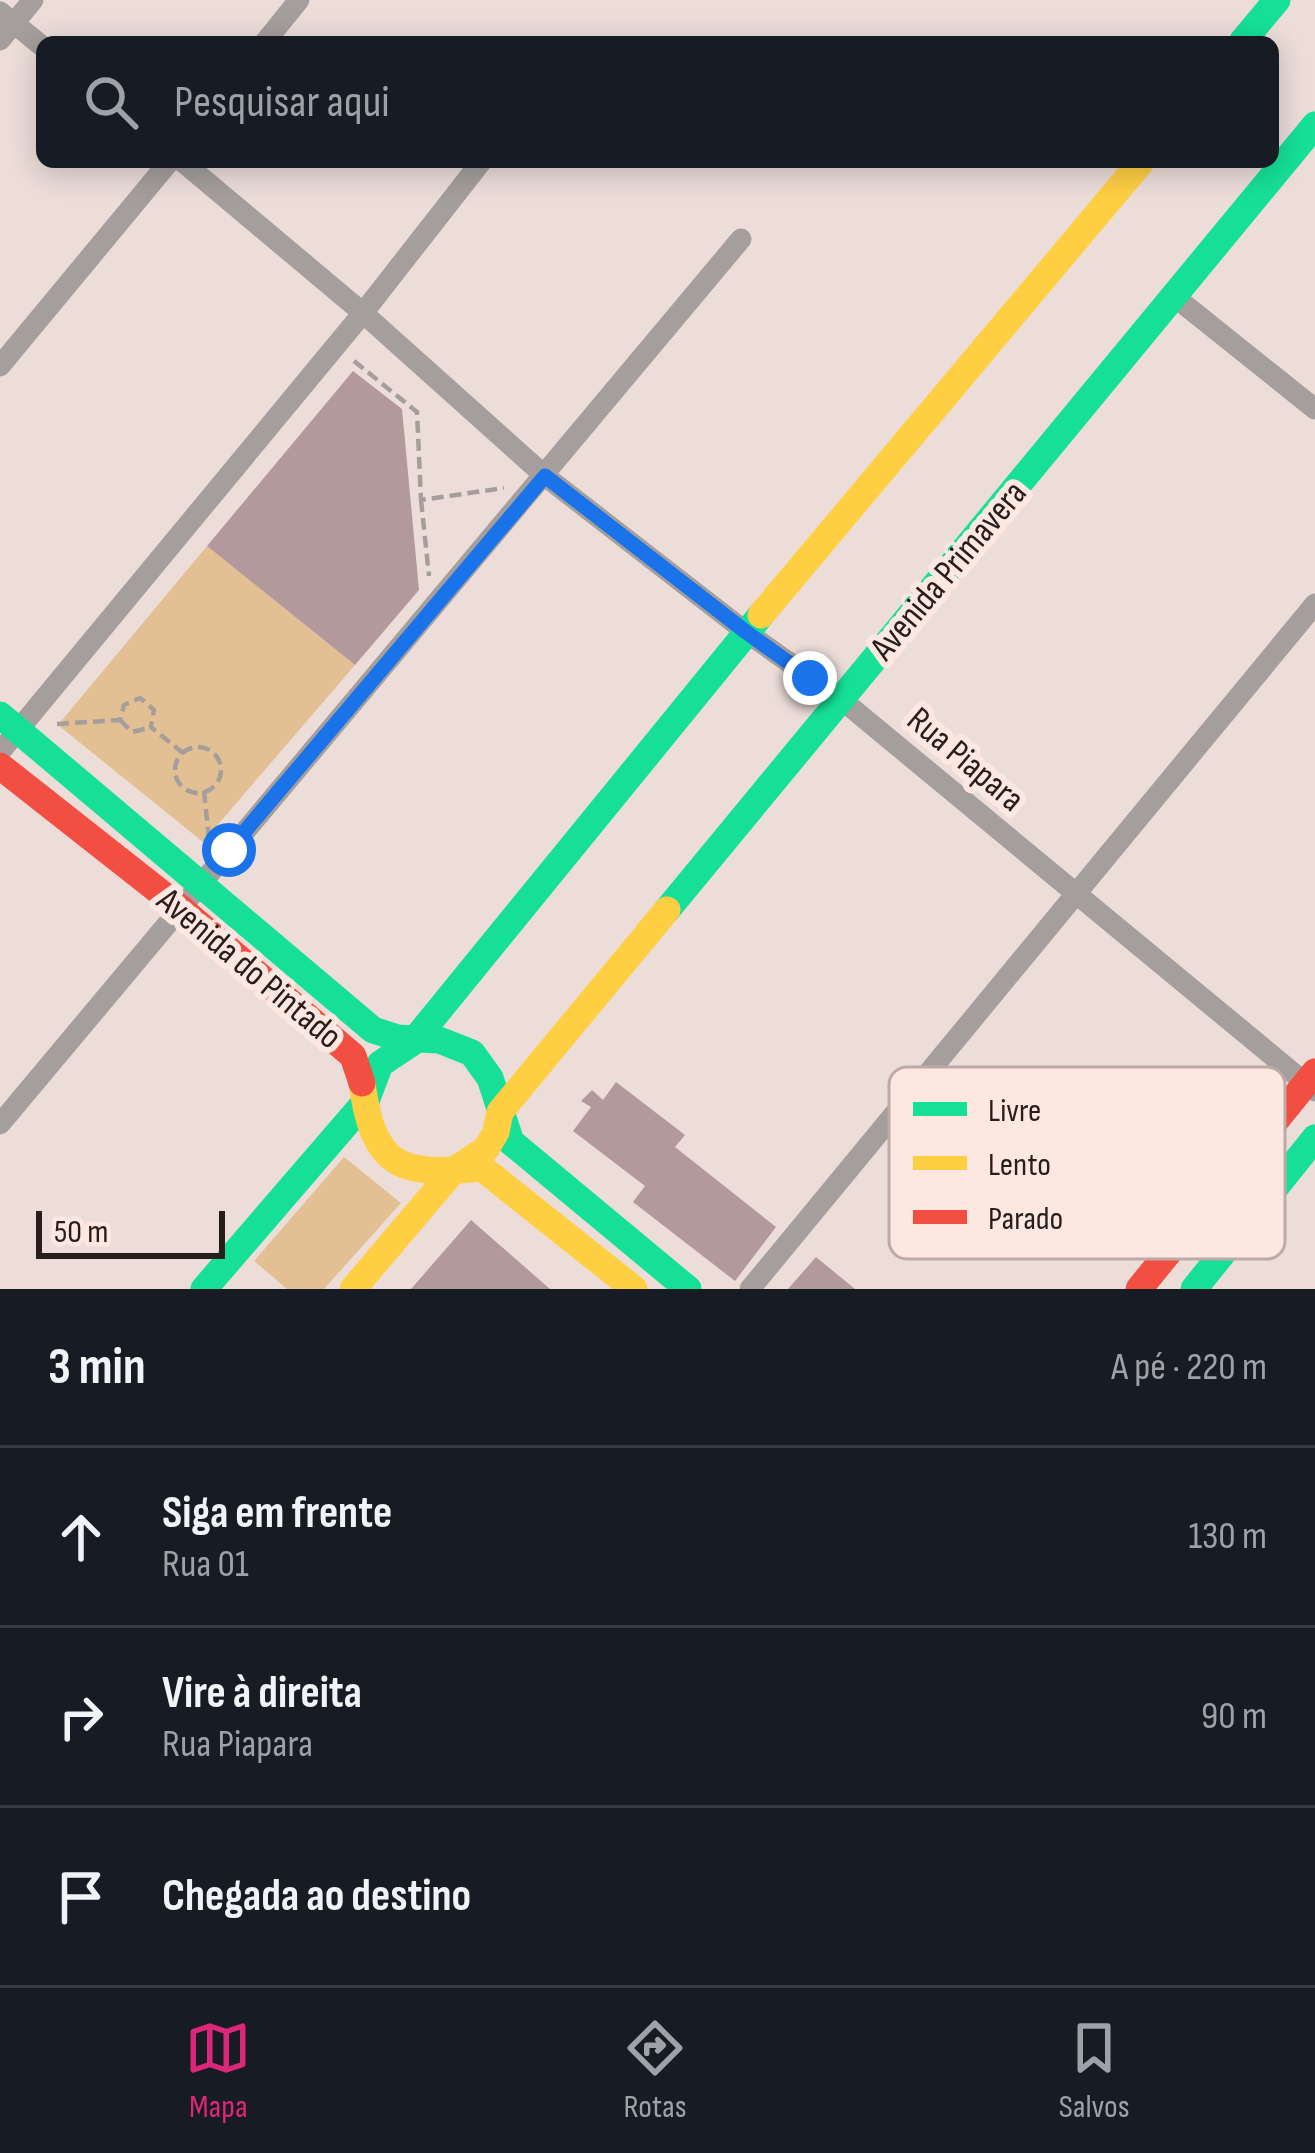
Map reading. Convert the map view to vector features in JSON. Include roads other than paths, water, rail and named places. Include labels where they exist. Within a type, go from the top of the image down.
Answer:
[{"type":"street","points":[[33,0],[5,25],[36,43]]},
{"type":"street","points":[[270,36],[299,0]]},
{"type":"street","points":[[1247,36],[1277,0]]},
{"type":"street","name":"Avenida Primavera","points":[[353,1289],[453,1171],[485,1149],[496,1132],[500,1112],[1315,125]]},
{"type":"street","points":[[0,367],[164,168]]},
{"type":"street","name":"Rua Piapara","points":[[190,168],[545,476],[842,700],[1076,896],[1312,1082]]},
{"type":"street","points":[[6,732],[363,314],[476,168]]},
{"type":"street","points":[[204,1289],[366,1101],[380,1064],[413,1042],[746,632],[1136,168]]},
{"type":"street","points":[[0,1124],[741,238]]},
{"type":"street","points":[[1175,297],[1315,409]]},
{"type":"street","points":[[934,1067],[1315,604]]},
{"type":"street","name":"Avenida do Pintado","points":[[6,732],[200,884],[373,1030],[413,1042],[456,1043],[475,1054],[490,1070],[512,1142],[688,1289]]},
{"type":"street","name":"Avenida do Pintado","points":[[0,766],[179,907],[352,1056],[368,1122],[376,1142],[391,1159],[431,1174],[482,1168],[634,1289]]},
{"type":"street","points":[[1285,1114],[1312,1082]]},
{"type":"street","points":[[750,1289],[889,1121]]},
{"type":"street","points":[[1285,1175],[1315,1138]]},
{"type":"street","points":[[1139,1289],[1164,1259]]},
{"type":"street","points":[[1194,1289],[1218,1259]]}]
